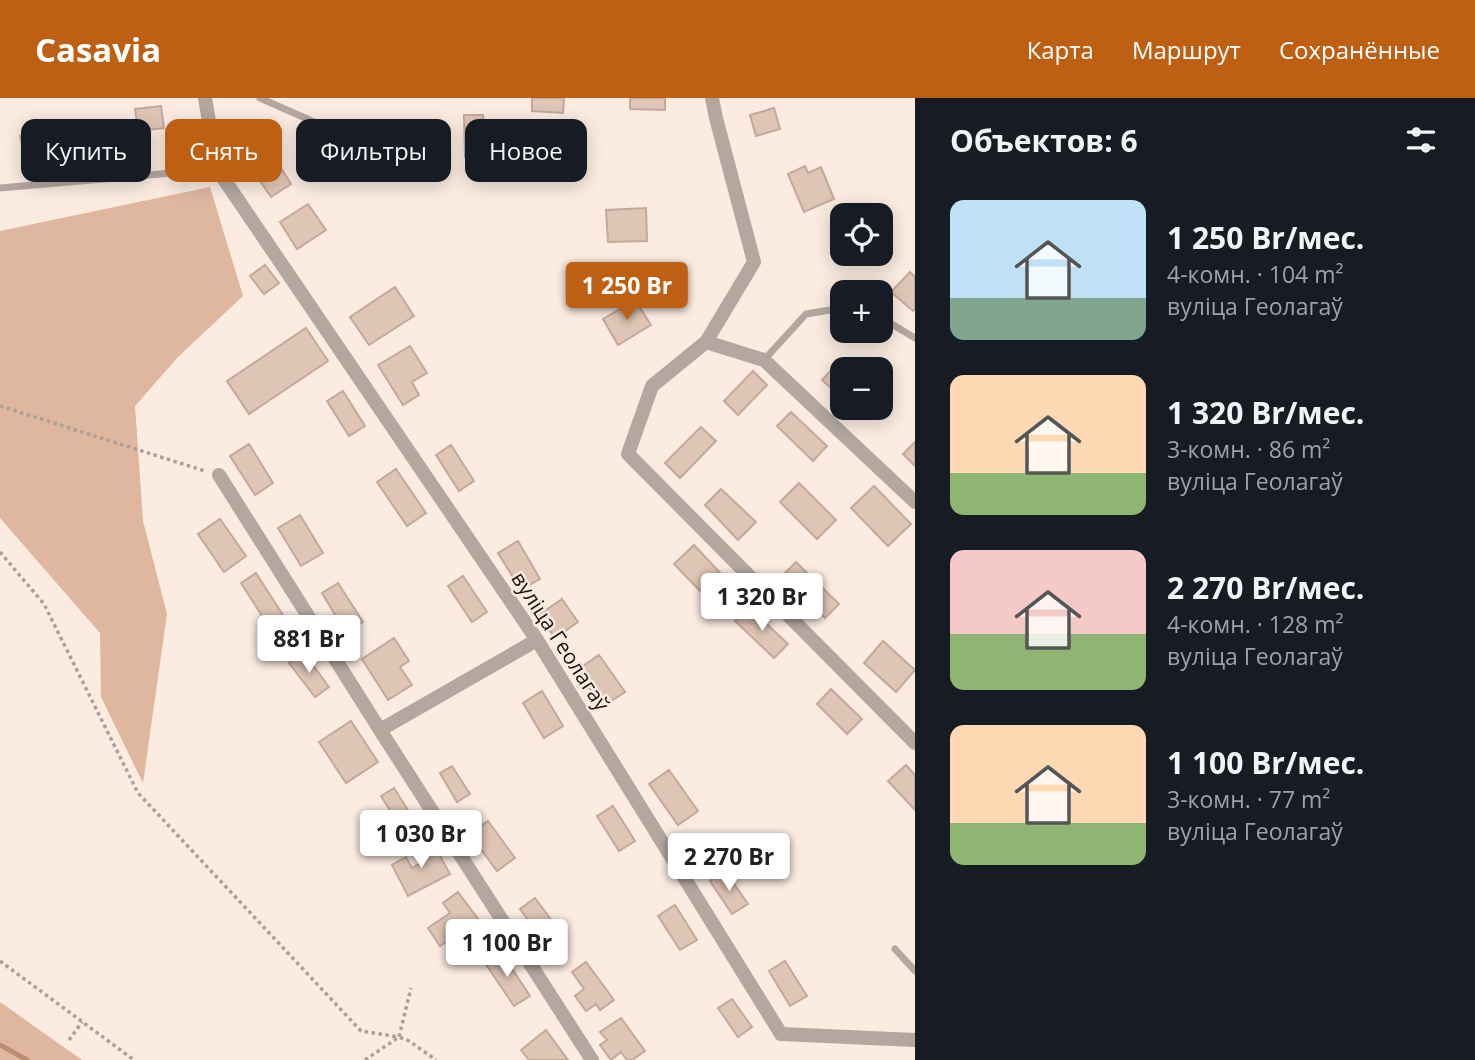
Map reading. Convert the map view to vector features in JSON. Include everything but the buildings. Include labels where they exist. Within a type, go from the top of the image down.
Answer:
[{"type":"street","points":[[205,98],[209,119]]},
{"type":"street","points":[[712,98],[754,262],[706,342],[652,386],[628,454],[915,743]]},
{"type":"street","name":"вуліца Геолагаў","points":[[226,182],[537,640],[781,1034],[915,1040]]},
{"type":"street","points":[[706,342],[764,360],[915,502]]},
{"type":"street","points":[[219,475],[592,1060]]},
{"type":"street","points":[[380,730],[537,640]]},
{"type":"lane","points":[[260,98],[307,119]]},
{"type":"lane","points":[[0,188],[165,174]]},
{"type":"lane","points":[[764,360],[806,314],[830,310]]},
{"type":"lane","points":[[893,325],[915,338]]},
{"type":"lane","points":[[895,948],[915,971]]},
{"type":"path","points":[[0,406],[219,475]]},
{"type":"path","points":[[0,552],[44,604],[138,793],[361,1031],[399,1037],[436,1060]]},
{"type":"path","points":[[0,961],[134,1060]]},
{"type":"path","points":[[365,1060],[399,1037],[411,988]]},
{"type":"path","points":[[69,1040],[82,1021]]},
{"type":"shaded area","points":[[210,187],[243,296],[178,357],[135,406],[143,521],[167,614],[143,783],[101,697],[100,633],[0,518],[0,231]]},
{"type":"shaded area","points":[[0,1002],[82,1060],[0,1060]]},
{"type":"waterway","points":[[0,1045],[27,1060]]}]
